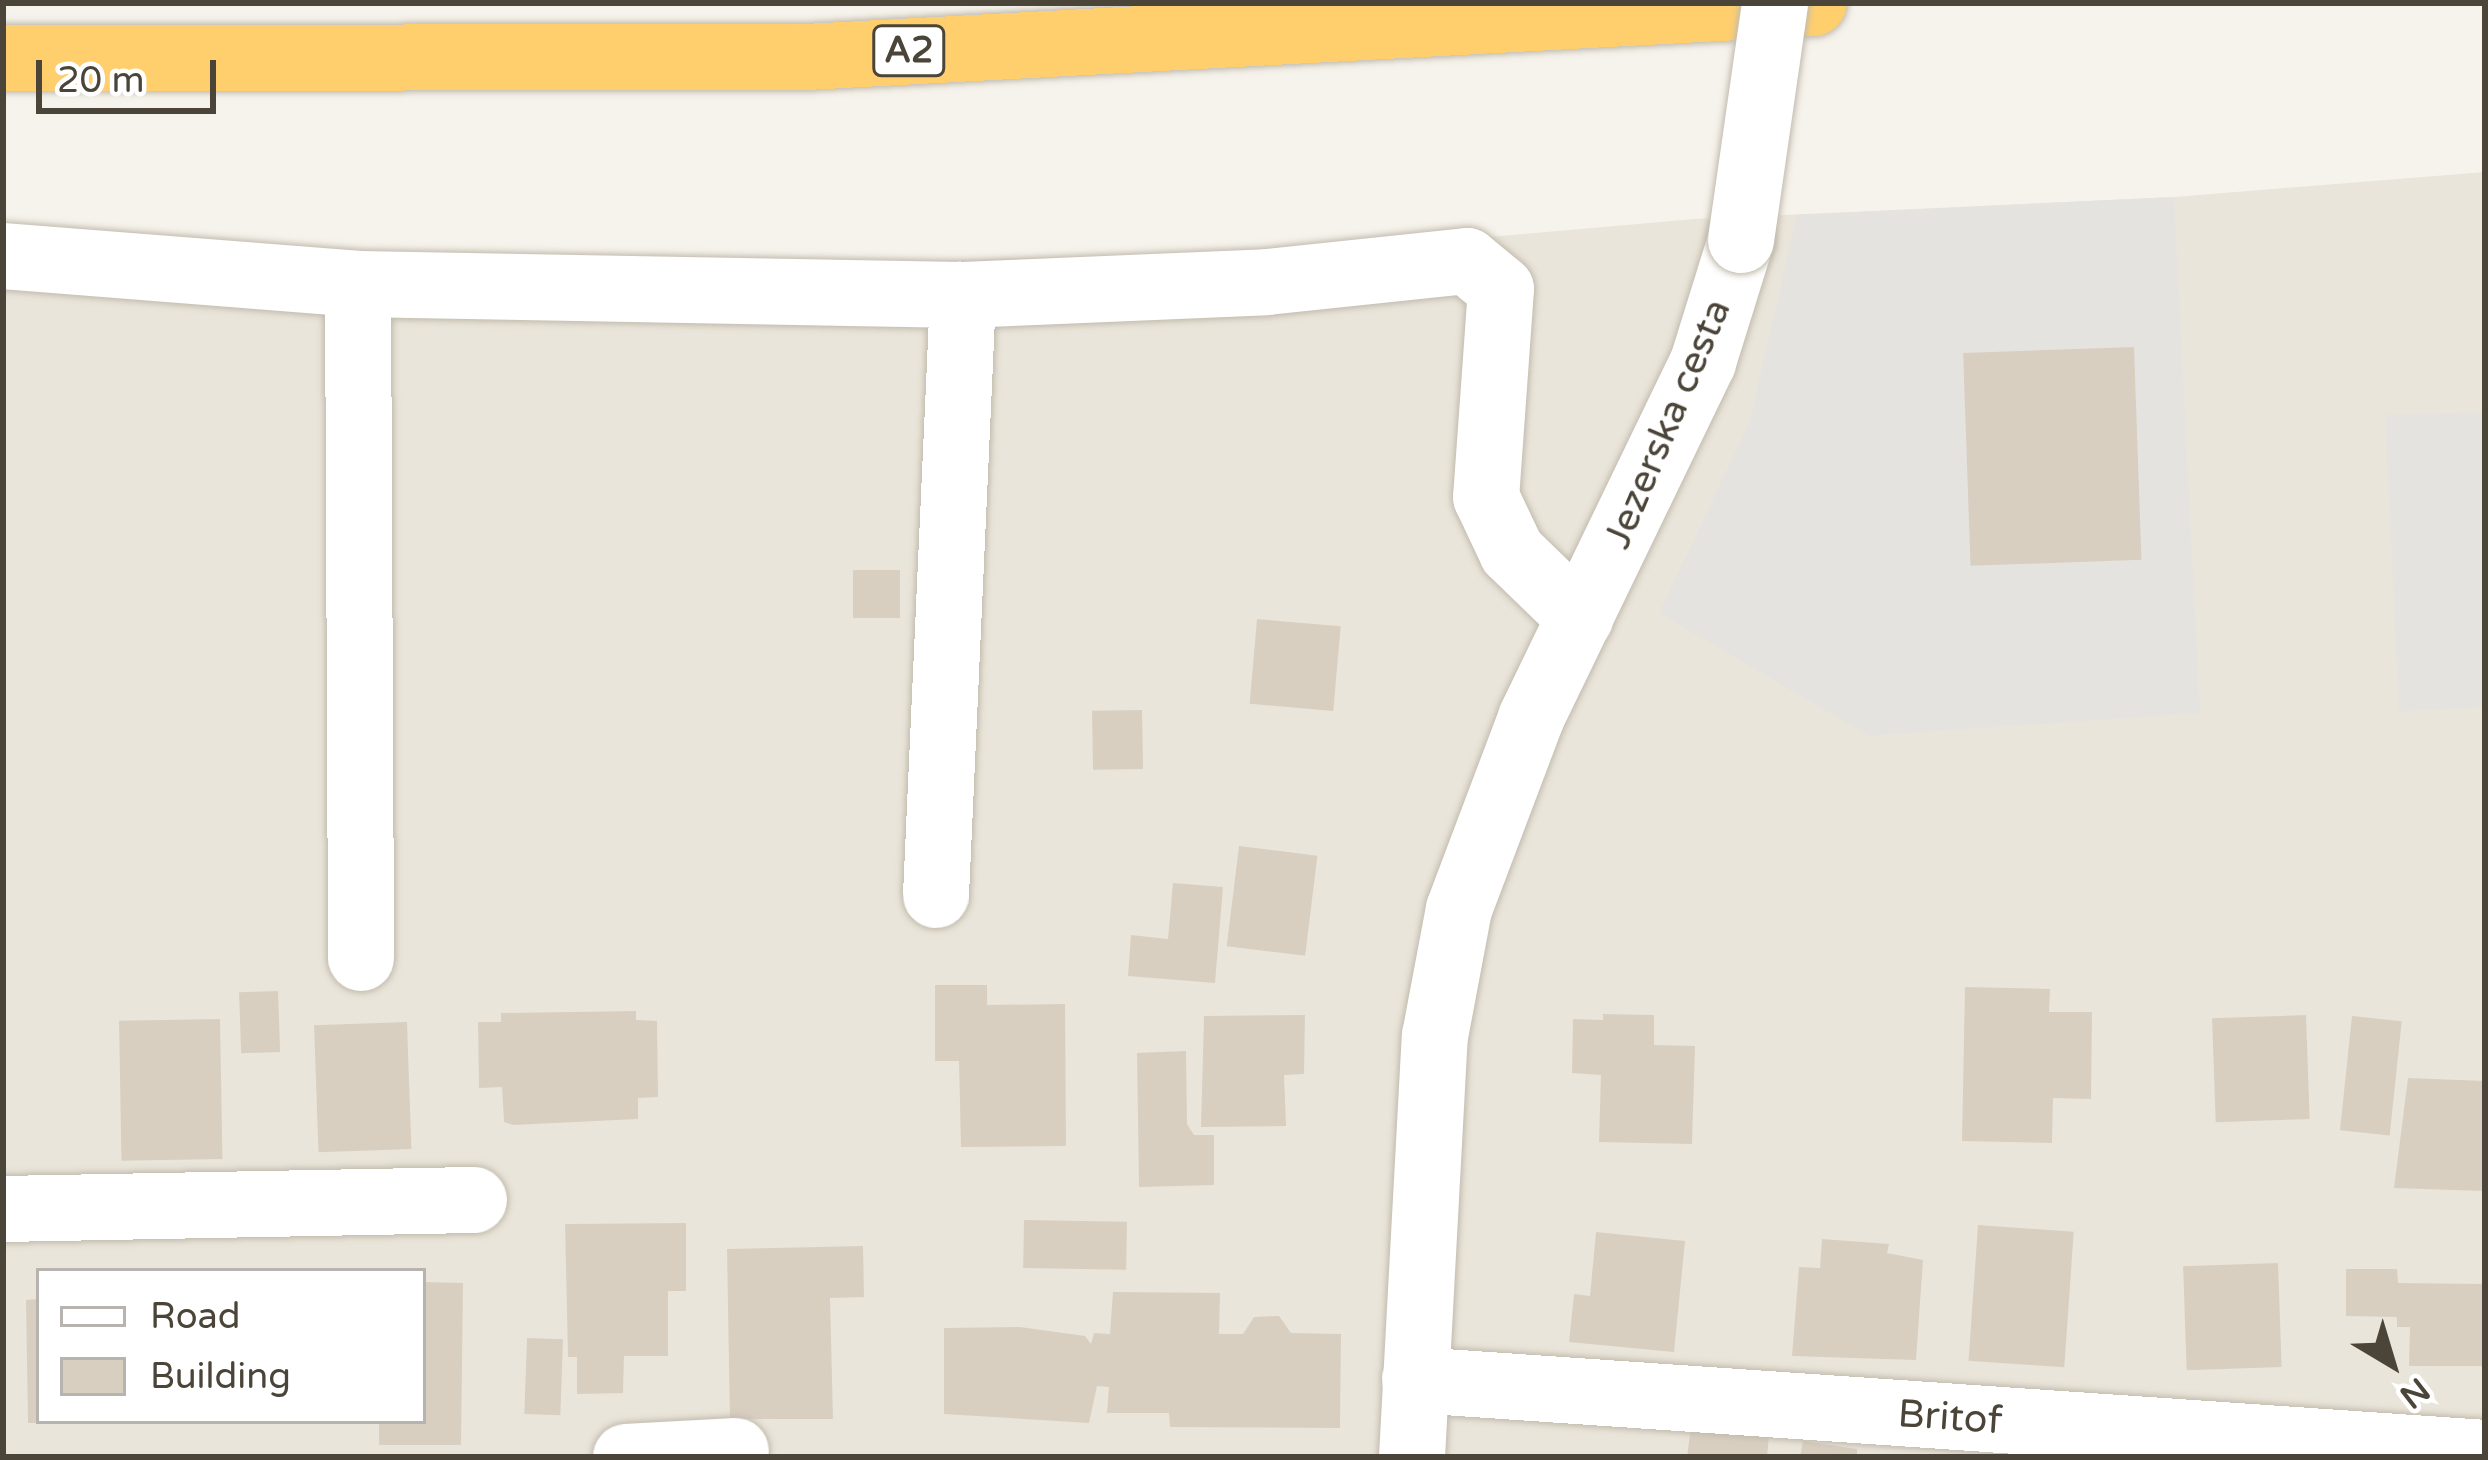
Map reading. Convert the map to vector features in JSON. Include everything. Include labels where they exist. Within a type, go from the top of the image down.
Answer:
[{"type":"highway","name":"A2","points":[[3,58],[806,57],[1814,3]]},
{"type":"street","name":"Jezerska cesta","points":[[1415,1380],[1435,1036],[1459,909],[1489,822],[1580,618],[1678,421],[1741,239],[1775,3]]},
{"type":"street","points":[[3,256],[358,284],[963,295],[1267,282],[1468,261],[1501,289],[1486,497],[1512,552],[1580,618]]},
{"type":"street","points":[[358,284],[361,958]]},
{"type":"street","points":[[936,895],[963,295]]},
{"type":"street","points":[[3,1208],[474,1200]]},
{"type":"street","points":[[1412,1457],[1415,1380]]},
{"type":"street","name":"Britof","points":[[1415,1380],[2485,1454]]},
{"type":"street","points":[[626,1457],[736,1451]]},
{"type":"shaded area","points":[[2485,172],[2485,1457],[3,1457],[3,226],[413,274],[1341,250],[1694,219],[2174,197]]},
{"type":"shaded area","points":[[2174,197],[2200,713],[1869,736],[1659,613],[1749,423],[1797,215]]},
{"type":"shaded area","points":[[2485,412],[2485,707],[2399,712],[2385,415]]},
{"type":"building","points":[[2134,347],[2141,560],[1971,566],[1963,353]]},
{"type":"building","points":[[853,570],[900,570],[900,618],[853,618]]},
{"type":"building","points":[[1257,619],[1341,626],[1333,711],[1250,704]]},
{"type":"building","points":[[1142,710],[1143,769],[1093,770],[1092,711]]},
{"type":"building","points":[[1239,846],[1317,856],[1305,956],[1227,946]]},
{"type":"building","points":[[1173,883],[1223,887],[1215,983],[1128,976],[1131,935],[1168,939]]},
{"type":"building","points":[[935,985],[987,985],[987,1005],[1065,1004],[1066,1146],[961,1147],[959,1061],[935,1061]]},
{"type":"building","points":[[1965,987],[2050,989],[2049,1012],[2092,1012],[2091,1099],[2053,1098],[2052,1143],[1962,1141]]},
{"type":"building","points":[[278,991],[280,1052],[241,1053],[239,992]]},
{"type":"building","points":[[636,1011],[636,1020],[657,1021],[658,1097],[638,1098],[638,1119],[513,1125],[504,1122],[502,1087],[479,1088],[478,1022],[501,1022],[501,1013]]},
{"type":"building","points":[[1603,1014],[1654,1015],[1654,1045],[1695,1046],[1692,1144],[1599,1142],[1601,1075],[1572,1073],[1573,1019],[1603,1020]]},
{"type":"building","points":[[1305,1015],[1304,1074],[1284,1075],[1286,1126],[1201,1127],[1204,1016]]},
{"type":"building","points":[[2306,1015],[2310,1119],[2216,1122],[2212,1018]]},
{"type":"building","points":[[2352,1016],[2402,1021],[2390,1136],[2340,1130]]},
{"type":"building","points":[[220,1019],[222,1159],[121,1161],[119,1021]]},
{"type":"building","points":[[407,1022],[411,1149],[318,1152],[314,1025]]},
{"type":"building","points":[[1186,1051],[1187,1124],[1194,1135],[1214,1135],[1214,1185],[1139,1187],[1137,1053]]},
{"type":"building","points":[[2408,1078],[2485,1081],[2485,1191],[2394,1188]]},
{"type":"building","points":[[1024,1220],[1127,1222],[1126,1270],[1023,1268]]},
{"type":"building","points":[[686,1223],[686,1291],[668,1291],[668,1356],[624,1356],[623,1393],[577,1394],[577,1357],[568,1357],[565,1224]]},
{"type":"building","points":[[1978,1225],[2074,1232],[2064,1367],[1969,1361]]},
{"type":"building","points":[[1596,1232],[1685,1241],[1674,1352],[1569,1342],[1574,1294],[1590,1296]]},
{"type":"building","points":[[1822,1239],[1889,1244],[1887,1253],[1923,1260],[1916,1360],[1792,1356],[1799,1267],[1820,1268]]},
{"type":"building","points":[[863,1246],[864,1297],[830,1298],[833,1419],[730,1419],[727,1249]]},
{"type":"building","points":[[2278,1263],[2282,1367],[2187,1370],[2183,1266]]},
{"type":"building","points":[[2346,1269],[2397,1269],[2398,1283],[2485,1284],[2485,1366],[2409,1366],[2410,1327],[2397,1327],[2397,1317],[2346,1316]]},
{"type":"building","points":[[426,1282],[463,1283],[461,1445],[379,1445],[379,1424],[426,1424]]},
{"type":"building","points":[[1113,1292],[1220,1293],[1219,1334],[1243,1334],[1254,1317],[1279,1316],[1291,1333],[1341,1334],[1340,1428],[1170,1427],[1169,1413],[1107,1413],[1109,1387],[1097,1386],[1089,1423],[944,1414],[944,1328],[1020,1327],[1085,1336],[1091,1344],[1094,1333],[1110,1334]]},
{"type":"building","points":[[36,1299],[36,1423],[28,1423],[26,1300]]},
{"type":"building","points":[[527,1338],[563,1339],[560,1415],[524,1414]]},
{"type":"building","points":[[1691,1427],[1769,1435],[1767,1457],[1687,1457]]},
{"type":"building","points":[[1803,1441],[1857,1449],[1857,1457],[1800,1457]]}]
